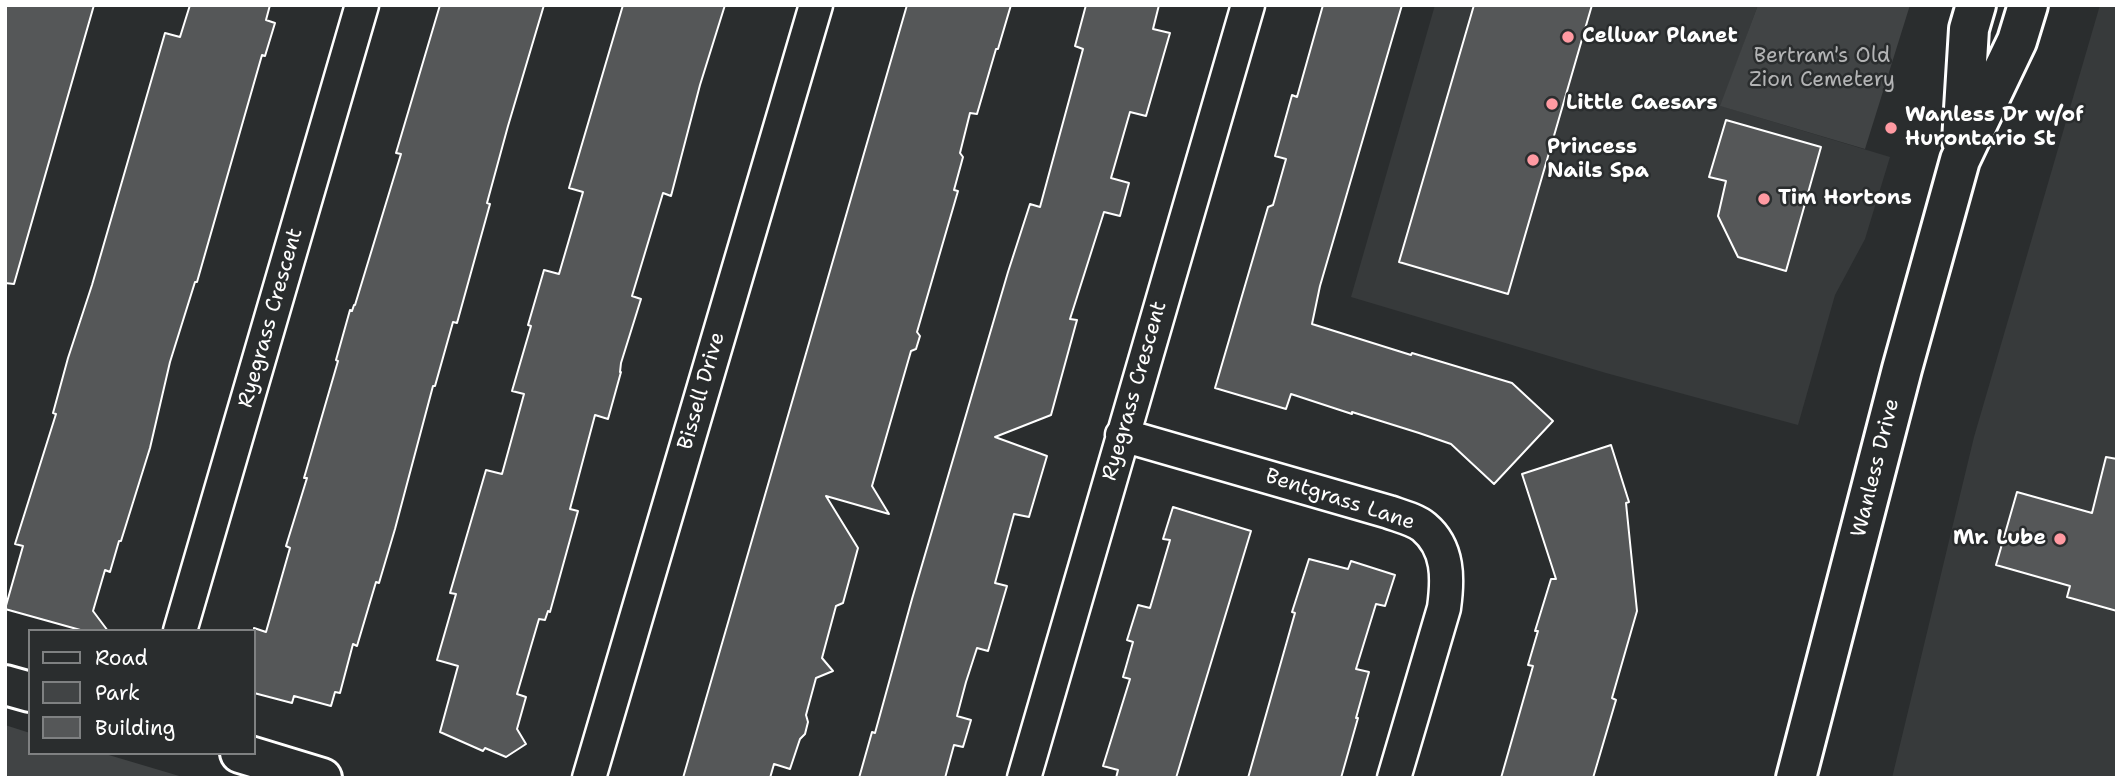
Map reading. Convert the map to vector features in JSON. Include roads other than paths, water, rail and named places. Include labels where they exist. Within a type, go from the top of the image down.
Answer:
[{"type":"main road","name":"Wanless Drive","points":[[1960,160],[1969,29],[1976,5]]},
{"type":"main road","name":"Wanless Drive","points":[[1796,778],[1902,369],[1960,160],[2017,41],[2028,5]]},
{"type":"main road","points":[[5,685],[28,691]]},
{"type":"main road","points":[[247,755],[322,778]]},
{"type":"street","name":"Ryegrass Crescent","points":[[181,629],[362,5]]},
{"type":"street","name":"Bissell Drive","points":[[589,778],[816,5]]},
{"type":"street","name":"Ryegrass Crescent","points":[[1024,778],[1248,5]]},
{"type":"street","name":"Bentgrass Lane","points":[[1122,435],[1389,512],[1424,526],[1442,549],[1447,579],[1444,608],[1394,778]]},
{"type":"place","name":"Celluar Planet","points":[[1568,37]]},
{"type":"place","name":"Little Caesars","points":[[1552,104]]},
{"type":"place","name":"Wanless Dr w/of Hurontario St","points":[[1891,128]]},
{"type":"place","name":"Princess Nails Spa","points":[[1533,160]]},
{"type":"place","name":"Tim Hortons","points":[[1764,199]]},
{"type":"place","name":"Mr. Lube","points":[[2060,539]]},
{"type":"park label","name":"Bertram's Old Zion Cemetery","points":[[1822,69]]}]
